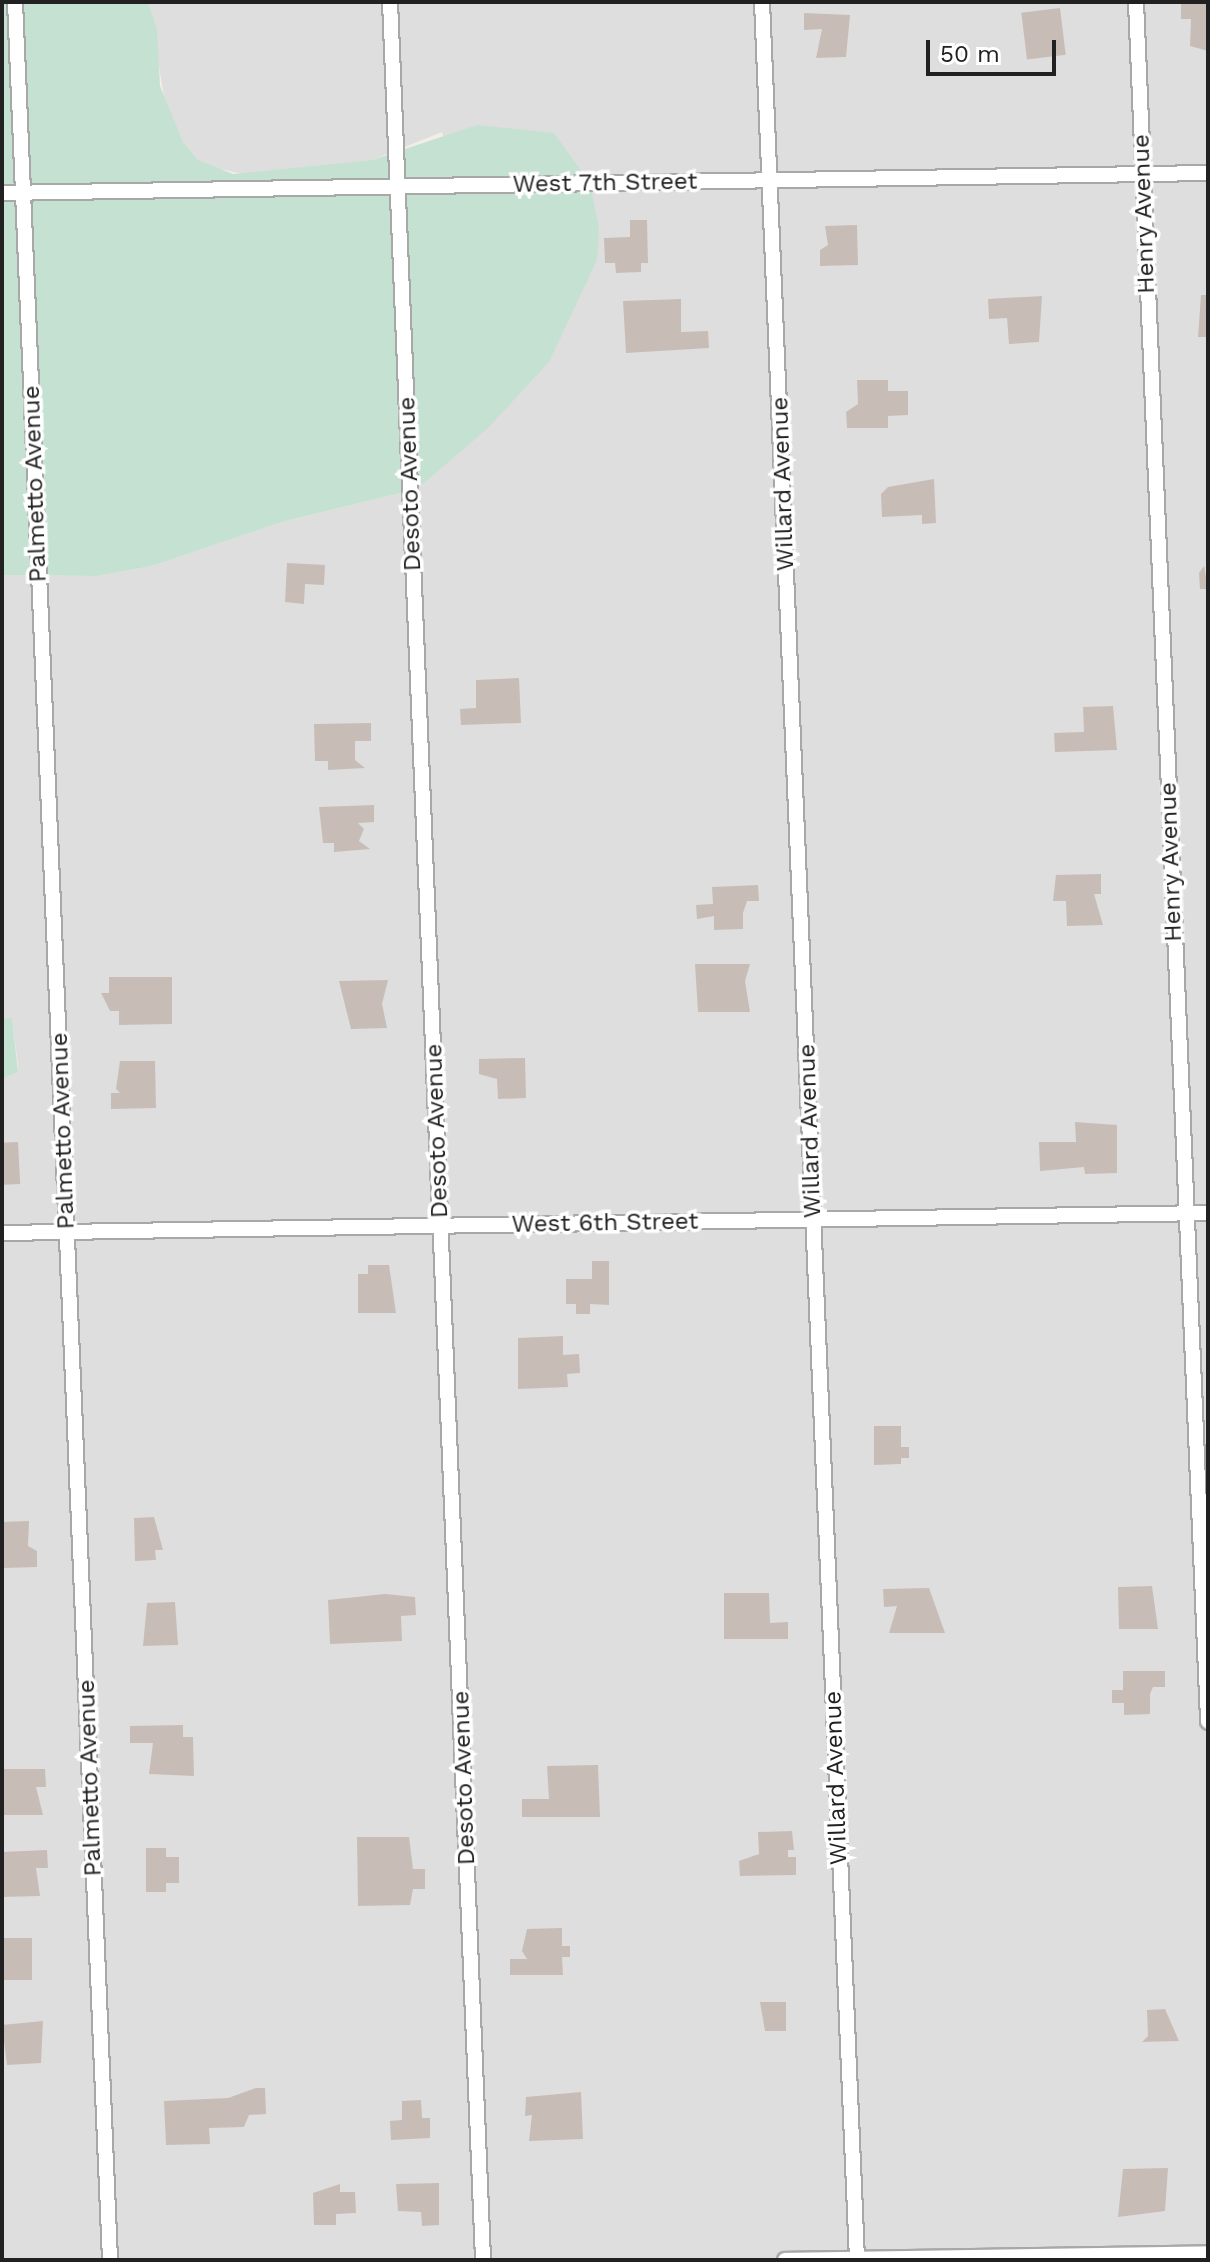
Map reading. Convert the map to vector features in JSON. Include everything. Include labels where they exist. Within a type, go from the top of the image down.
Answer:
[{"type":"street","name":"Palmetto Avenue","points":[[15,2],[110,2260]]},
{"type":"street","name":"Desoto Avenue","points":[[390,2],[483,2260]]},
{"type":"street","name":"Willard Avenue","points":[[762,2],[857,2259]]},
{"type":"street","name":"Henry Avenue","points":[[1136,2],[1208,1721]]},
{"type":"street","name":"West 7th Street","points":[[2,193],[1208,173]]},
{"type":"street","name":"West 6th Street","points":[[2,1233],[1208,1213]]},
{"type":"street","points":[[785,2260],[1208,2253]]},
{"type":"shaded area","points":[[148,2],[1208,2],[1208,2260],[2,2260],[2,1079],[18,1072],[18,1065],[12,1019],[2,1019],[2,575],[97,576],[152,566],[285,521],[417,489],[513,399],[442,132],[372,160],[339,166],[254,176],[215,168],[198,160],[183,142],[165,102]]},
{"type":"green space","points":[[2,2],[148,2],[157,30],[160,86],[183,142],[198,160],[233,174],[372,160],[477,125],[554,133],[590,183],[599,229],[597,260],[549,362],[487,429],[417,489],[285,521],[152,566],[97,576],[2,575]]},
{"type":"green space","points":[[12,1018],[18,1072],[2,1079],[2,1019]]},
{"type":"building","points":[[1181,2],[1208,2],[1208,51],[1190,46],[1191,19],[1181,19]]},
{"type":"building","points":[[1060,8],[1066,55],[1027,59],[1021,13]]},
{"type":"building","points":[[804,13],[850,15],[846,57],[816,58],[822,29],[804,30]]},
{"type":"building","points":[[630,220],[647,220],[648,263],[641,263],[641,272],[616,273],[615,263],[605,263],[604,238],[630,237]]},
{"type":"building","points":[[857,225],[858,265],[820,266],[820,250],[828,245],[825,226]]},
{"type":"building","points":[[1201,295],[1208,295],[1208,337],[1198,337]]},
{"type":"building","points":[[1042,296],[1039,342],[1009,344],[1007,318],[989,319],[988,299]]},
{"type":"building","points":[[681,299],[681,332],[708,331],[709,348],[626,353],[623,301]]},
{"type":"building","points":[[857,380],[888,380],[888,391],[908,391],[908,415],[888,416],[888,428],[847,428],[846,412],[858,404]]},
{"type":"building","points":[[934,479],[936,523],[922,524],[922,515],[882,517],[881,494],[888,487]]},
{"type":"building","points":[[287,563],[325,565],[324,585],[305,584],[304,604],[285,602]]},
{"type":"building","points":[[1204,566],[1208,589],[1200,589],[1199,573]]},
{"type":"building","points":[[519,678],[521,723],[461,725],[460,709],[476,708],[476,680]]},
{"type":"building","points":[[1113,706],[1117,750],[1055,752],[1054,733],[1084,732],[1083,707]]},
{"type":"building","points":[[371,723],[371,741],[355,741],[355,760],[365,768],[328,770],[328,761],[315,761],[314,724]]},
{"type":"building","points":[[374,805],[374,822],[358,823],[364,829],[359,841],[370,849],[334,852],[334,843],[323,843],[319,807]]},
{"type":"building","points":[[1101,874],[1101,894],[1094,894],[1103,925],[1067,926],[1066,901],[1053,901],[1056,875]]},
{"type":"building","points":[[758,885],[759,901],[747,901],[743,929],[714,930],[714,916],[697,919],[696,905],[713,904],[712,887]]},
{"type":"building","points":[[695,964],[750,964],[745,981],[750,1012],[698,1012]]},
{"type":"building","points":[[109,977],[172,977],[172,1024],[119,1025],[119,1011],[110,1011],[101,993],[109,993]]},
{"type":"building","points":[[388,980],[382,1004],[387,1028],[351,1029],[339,981]]},
{"type":"building","points":[[525,1058],[526,1098],[498,1099],[497,1079],[479,1074],[479,1059]]},
{"type":"building","points":[[120,1061],[155,1061],[156,1108],[111,1109],[111,1093],[120,1093],[116,1089]]},
{"type":"building","points":[[1075,1122],[1117,1125],[1117,1173],[1085,1174],[1084,1167],[1040,1171],[1039,1142],[1076,1142]]},
{"type":"building","points":[[18,1142],[20,1184],[4,1185],[2,1143]]},
{"type":"building","points":[[592,1261],[609,1261],[609,1305],[590,1304],[590,1314],[576,1314],[576,1304],[566,1304],[566,1279],[592,1279]]},
{"type":"building","points":[[368,1265],[389,1265],[396,1313],[358,1313],[358,1274],[368,1274]]},
{"type":"building","points":[[563,1336],[563,1355],[579,1354],[580,1373],[567,1374],[568,1387],[518,1389],[518,1338]]},
{"type":"building","points":[[874,1426],[901,1426],[901,1447],[909,1447],[909,1458],[901,1458],[901,1464],[874,1465]]},
{"type":"building","points":[[154,1517],[163,1550],[155,1550],[156,1560],[135,1561],[134,1518]]},
{"type":"building","points":[[29,1521],[28,1546],[37,1551],[37,1567],[2,1568],[2,1522]]},
{"type":"building","points":[[1152,1586],[1158,1629],[1119,1629],[1118,1587]]},
{"type":"building","points":[[929,1588],[945,1633],[889,1633],[897,1606],[884,1607],[883,1589]]},
{"type":"building","points":[[724,1593],[769,1593],[770,1623],[788,1622],[788,1639],[724,1639]]},
{"type":"building","points":[[385,1594],[415,1597],[416,1615],[401,1616],[402,1641],[330,1644],[328,1600]]},
{"type":"building","points":[[175,1602],[178,1645],[143,1646],[147,1603]]},
{"type":"building","points":[[1123,1671],[1165,1671],[1165,1687],[1153,1687],[1150,1694],[1150,1714],[1124,1715],[1124,1703],[1112,1703],[1112,1690],[1123,1690]]},
{"type":"building","points":[[183,1725],[183,1737],[193,1737],[194,1776],[149,1774],[153,1743],[130,1743],[130,1726]]},
{"type":"building","points":[[598,1765],[600,1817],[522,1817],[522,1799],[549,1799],[547,1766]]},
{"type":"building","points":[[2,1769],[45,1769],[46,1787],[36,1787],[43,1815],[2,1815]]},
{"type":"building","points":[[792,1831],[794,1850],[788,1850],[788,1857],[796,1857],[796,1875],[740,1876],[739,1861],[759,1854],[758,1832]]},
{"type":"building","points":[[357,1837],[409,1837],[413,1869],[425,1869],[425,1889],[413,1889],[410,1905],[358,1906]]},
{"type":"building","points":[[146,1848],[166,1848],[166,1857],[179,1857],[179,1883],[166,1883],[166,1892],[146,1892]]},
{"type":"building","points":[[47,1850],[48,1868],[36,1868],[40,1896],[2,1897],[2,1852]]},
{"type":"building","points":[[562,1928],[562,1946],[570,1946],[570,1957],[562,1957],[563,1975],[510,1975],[510,1959],[527,1959],[522,1951],[527,1929]]},
{"type":"building","points":[[2,1938],[32,1938],[32,1980],[2,1980]]},
{"type":"building","points":[[760,2002],[786,2002],[786,2031],[765,2031]]},
{"type":"building","points":[[1165,2009],[1179,2041],[1142,2042],[1148,2036],[1147,2010]]},
{"type":"building","points":[[43,2021],[41,2063],[7,2065],[2,2025]]},
{"type":"building","points":[[265,2088],[266,2114],[249,2115],[244,2127],[209,2128],[210,2144],[166,2145],[164,2101],[228,2098]]},
{"type":"building","points":[[581,2092],[583,2139],[529,2141],[532,2115],[525,2116],[526,2097]]},
{"type":"building","points":[[421,2100],[422,2118],[430,2118],[430,2138],[391,2140],[390,2121],[402,2120],[402,2101]]},
{"type":"building","points":[[1168,2168],[1165,2211],[1118,2217],[1123,2169]]},
{"type":"building","points":[[439,2183],[439,2225],[422,2226],[421,2212],[398,2211],[396,2184]]},
{"type":"building","points":[[340,2184],[340,2192],[355,2192],[356,2213],[336,2214],[336,2225],[314,2225],[313,2193]]}]
